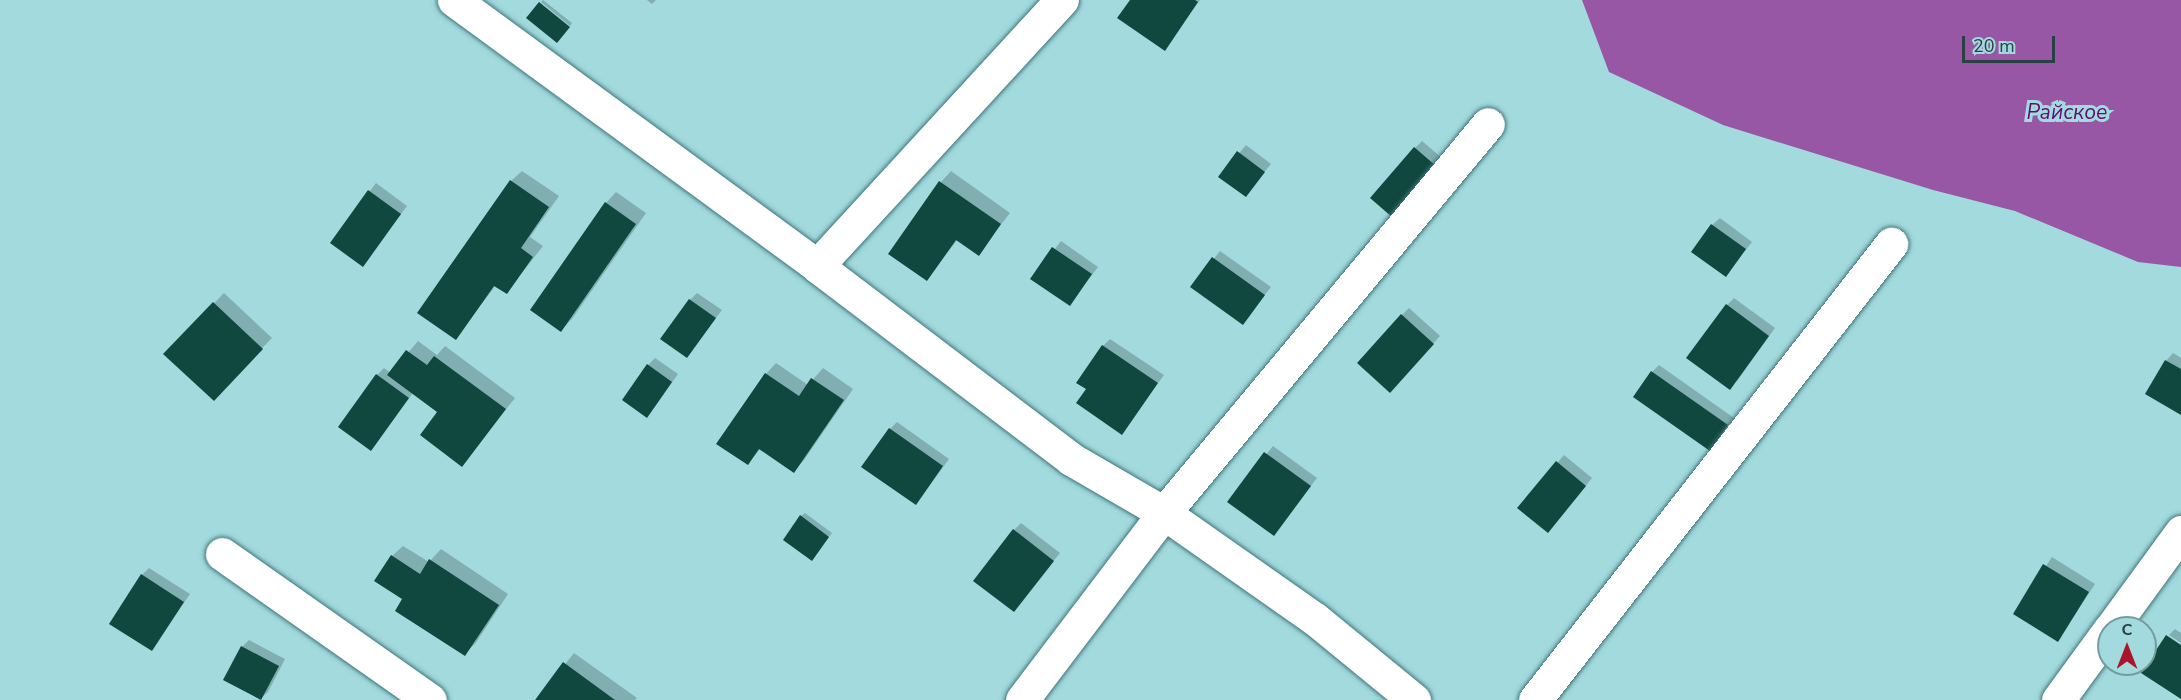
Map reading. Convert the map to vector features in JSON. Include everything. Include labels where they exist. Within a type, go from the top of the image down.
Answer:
[{"type":"street","points":[[817,266],[1062,0]]},
{"type":"street","points":[[471,5],[1071,459],[1164,513],[1315,619],[1414,700]]},
{"type":"street","points":[[1022,700],[1164,513],[1488,124]]},
{"type":"street","points":[[1535,700],[1891,244]]},
{"type":"street","points":[[2120,616],[2181,532]]},
{"type":"street","points":[[222,554],[430,700]]},
{"type":"street","points":[[2058,700],[2097,647]]},
{"type":"water","name":"Райское","points":[[1582,0],[2181,0],[2181,267],[2138,262],[2015,211],[1933,190],[1723,125],[1609,72]]},
{"type":"building","points":[[1130,0],[1195,0],[1198,2],[1165,51],[1117,18]]},
{"type":"building","points":[[539,2],[570,27],[557,43],[526,18]]},
{"type":"building","points":[[1414,147],[1436,166],[1392,217],[1370,198]]},
{"type":"building","points":[[1237,151],[1265,172],[1246,197],[1218,177]]},
{"type":"building","points":[[510,180],[549,207],[521,248],[533,257],[507,294],[494,286],[456,340],[417,313]]},
{"type":"building","points":[[939,181],[1001,224],[979,256],[956,240],[927,281],[888,254]]},
{"type":"building","points":[[368,190],[401,214],[363,267],[330,243]]},
{"type":"building","points":[[605,202],[636,224],[561,332],[530,310]]},
{"type":"building","points":[[1711,224],[1746,249],[1726,277],[1691,252]]},
{"type":"building","points":[[1052,247],[1092,274],[1070,306],[1030,279]]},
{"type":"building","points":[[1212,257],[1265,295],[1243,325],[1190,287]]},
{"type":"building","points":[[689,299],[716,318],[687,358],[660,339]]},
{"type":"building","points":[[213,302],[263,349],[214,401],[163,354]]},
{"type":"building","points":[[1726,304],[1769,336],[1730,390],[1686,358]]},
{"type":"building","points":[[1401,314],[1434,344],[1390,393],[1357,363]]},
{"type":"building","points":[[1102,345],[1158,383],[1122,435],[1076,403],[1086,389],[1076,383]]},
{"type":"building","points":[[406,350],[427,365],[434,356],[506,409],[462,467],[420,435],[437,412],[387,375]]},
{"type":"building","points":[[2165,360],[2181,369],[2181,415],[2145,394]]},
{"type":"building","points":[[647,364],[672,382],[647,418],[622,400]]},
{"type":"building","points":[[1651,371],[1728,425],[1710,451],[1633,397]]},
{"type":"building","points":[[765,373],[799,396],[811,378],[844,400],[794,473],[759,449],[748,465],[716,444]]},
{"type":"building","points":[[376,374],[409,398],[371,451],[338,427]]},
{"type":"building","points":[[889,428],[943,466],[916,505],[861,467]]},
{"type":"building","points":[[1264,452],[1311,486],[1274,536],[1227,502]]},
{"type":"building","points":[[1556,461],[1586,486],[1548,533],[1517,508]]},
{"type":"building","points":[[800,515],[829,537],[812,561],[783,540]]},
{"type":"building","points":[[1013,529],[1054,561],[1014,612],[973,581]]},
{"type":"building","points":[[391,555],[420,574],[429,559],[499,605],[465,656],[395,611],[402,599],[374,581]]},
{"type":"building","points":[[2043,564],[2089,592],[2058,642],[2013,614]]},
{"type":"building","points":[[141,574],[184,602],[152,651],[109,624]]},
{"type":"building","points":[[2166,635],[2181,645],[2181,699],[2146,676],[2157,676],[2157,649]]},
{"type":"building","points":[[241,646],[279,666],[261,700],[223,680]]},
{"type":"building","points":[[563,662],[615,700],[535,700]]}]
